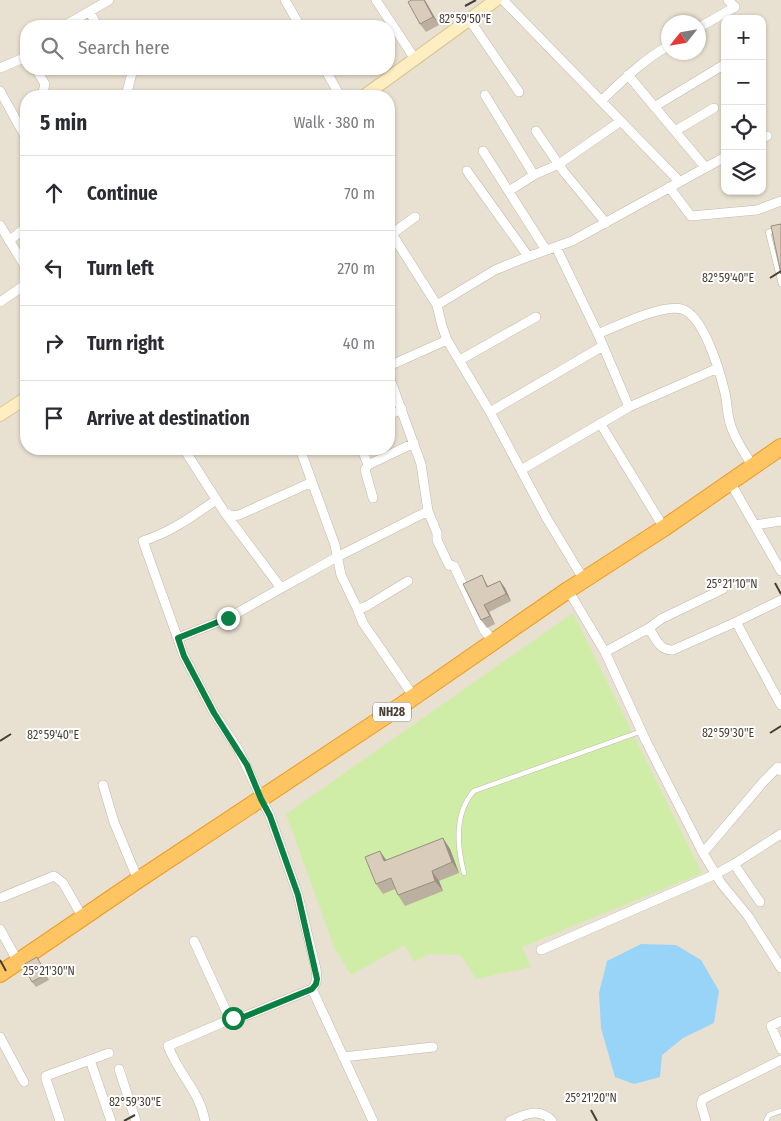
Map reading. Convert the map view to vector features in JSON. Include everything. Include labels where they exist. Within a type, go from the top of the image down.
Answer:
[{"type":"highway","name":"NH28","points":[[0,974],[414,697],[568,590],[664,528],[781,447]]},
{"type":"street","points":[[75,20],[109,0]]},
{"type":"street","points":[[285,0],[297,20]]},
{"type":"street","points":[[395,73],[496,0]]},
{"type":"street","points":[[503,0],[679,181]]},
{"type":"street","points":[[706,23],[735,7],[728,0]]},
{"type":"street","points":[[381,2],[391,20]]},
{"type":"street","points":[[90,12],[94,20]]},
{"type":"street","points":[[469,19],[519,92]]},
{"type":"street","points":[[395,26],[414,59]]},
{"type":"street","points":[[601,101],[628,75],[661,50]]},
{"type":"street","points":[[0,68],[20,60]]},
{"type":"street","points":[[654,107],[721,66]]},
{"type":"street","points":[[39,75],[44,84],[43,90]]},
{"type":"street","points":[[127,90],[130,75]]},
{"type":"street","points":[[328,75],[337,90]]},
{"type":"street","points":[[372,90],[392,75]]},
{"type":"street","points":[[628,75],[705,167]]},
{"type":"street","points":[[0,92],[20,127]]},
{"type":"street","points":[[485,95],[534,175]]},
{"type":"street","points":[[675,131],[714,108]]},
{"type":"street","points":[[509,191],[534,175],[559,164],[621,121]]},
{"type":"street","points":[[536,132],[606,223]]},
{"type":"street","points":[[483,151],[546,250]]},
{"type":"street","points":[[437,305],[496,270],[528,256],[572,241],[721,159]]},
{"type":"street","points":[[467,171],[528,256]]},
{"type":"street","points":[[669,187],[692,216],[757,210],[781,201]]},
{"type":"street","points":[[395,232],[416,217]]},
{"type":"street","points":[[0,225],[20,258]]},
{"type":"street","points":[[9,241],[20,232]]},
{"type":"street","points":[[395,241],[437,305],[447,340],[490,412],[546,517],[584,580]]},
{"type":"street","points":[[556,247],[598,334],[629,407]]},
{"type":"street","points":[[0,302],[20,288]]},
{"type":"street","points":[[598,334],[649,313],[671,308],[683,310],[698,323],[718,368],[725,394],[729,422],[734,436],[753,467]]},
{"type":"street","points":[[460,360],[536,317]]},
{"type":"street","points":[[395,363],[447,340]]},
{"type":"street","points":[[490,412],[603,346]]},
{"type":"street","points":[[521,470],[629,407],[718,368]]},
{"type":"street","points":[[395,392],[421,464],[428,511],[437,533],[437,540],[449,565],[454,566],[484,630],[494,642]]},
{"type":"street","points":[[0,415],[20,402]]},
{"type":"street","points":[[395,413],[402,410]]},
{"type":"street","points":[[600,423],[664,528]]},
{"type":"street","points":[[395,452],[414,443]]},
{"type":"street","points":[[188,455],[225,513],[281,588]]},
{"type":"street","points":[[304,455],[312,482],[335,545],[344,581],[356,608],[363,623],[414,697]]},
{"type":"street","points":[[364,455],[368,465]]},
{"type":"street","points":[[374,498],[365,470],[368,465],[389,455]]},
{"type":"street","points":[[225,513],[232,516],[239,515],[312,482]]},
{"type":"street","points":[[730,482],[781,571]]},
{"type":"street","points":[[194,941],[228,1015],[233,1018],[239,1019],[312,989],[316,984],[316,968],[298,895],[270,816],[247,765],[214,713],[184,656],[143,541],[160,536],[216,500]]},
{"type":"street","points":[[178,638],[228,618],[337,557],[428,511]]},
{"type":"street","points":[[755,525],[781,521]]},
{"type":"street","points":[[356,608],[367,606],[408,581]]},
{"type":"street","points":[[605,652],[661,620],[723,589]]},
{"type":"street","points":[[568,590],[605,652],[703,853],[721,884],[748,916],[781,968]]},
{"type":"street","points":[[650,628],[661,647],[666,650],[674,650],[781,600]]},
{"type":"street","points":[[736,622],[781,705]]},
{"type":"street","points":[[703,853],[764,781],[780,768]]},
{"type":"street","points":[[103,785],[124,847],[138,880]]},
{"type":"street","points":[[542,950],[716,874],[781,834]]},
{"type":"street","points":[[734,864],[760,902]]},
{"type":"street","points":[[0,898],[54,876],[63,883],[83,918]]},
{"type":"street","points":[[0,929],[18,962]]},
{"type":"street","points":[[312,989],[373,1121]]},
{"type":"street","points":[[205,1121],[198,1096],[179,1070],[168,1046],[233,1018]]},
{"type":"street","points":[[781,1021],[771,1026],[781,1049]]},
{"type":"street","points":[[0,1037],[24,1082]]},
{"type":"street","points":[[343,1057],[433,1047]]},
{"type":"street","points":[[60,1121],[46,1076],[109,1053]]},
{"type":"street","points":[[90,1060],[111,1121]]},
{"type":"street","points":[[706,1121],[701,1104],[703,1099],[781,1060]]},
{"type":"street","points":[[119,1069],[136,1121]]},
{"type":"street","points":[[510,1121],[535,1112],[548,1116],[552,1121]]},
{"type":"lane","points":[[781,229],[768,232],[781,284]]},
{"type":"lane","points":[[464,873],[458,848],[458,835],[464,807],[474,791],[642,731]]},
{"type":"lane","points":[[766,1121],[769,1115],[781,1111]]},
{"type":"shaded area","points":[[0,0],[781,0],[781,1121],[0,1121]]},
{"type":"green space","points":[[573,613],[702,873],[522,947],[531,967],[476,979],[461,955],[428,954],[414,962],[405,945],[351,975],[334,947],[286,814]]},
{"type":"water","points":[[641,944],[676,945],[701,960],[719,991],[714,1023],[683,1038],[662,1055],[660,1077],[634,1084],[615,1077],[601,1028],[599,993],[607,961]]},
{"type":"building","points":[[411,0],[424,0],[433,17],[420,24],[408,2]]},
{"type":"building","points":[[781,224],[781,274],[771,226]]},
{"type":"building","points":[[482,575],[487,587],[500,581],[506,594],[484,605],[490,616],[481,620],[463,584]]},
{"type":"building","points":[[443,838],[452,862],[432,871],[435,881],[398,895],[391,878],[376,884],[365,857],[380,851],[384,861]]},
{"type":"building","points":[[37,957],[46,974],[32,982],[23,965]]},
{"type":"route","points":[[228,618],[178,638],[184,656],[214,713],[247,765],[270,816],[298,895],[317,979],[312,989],[239,1019],[233,1018]]}]
